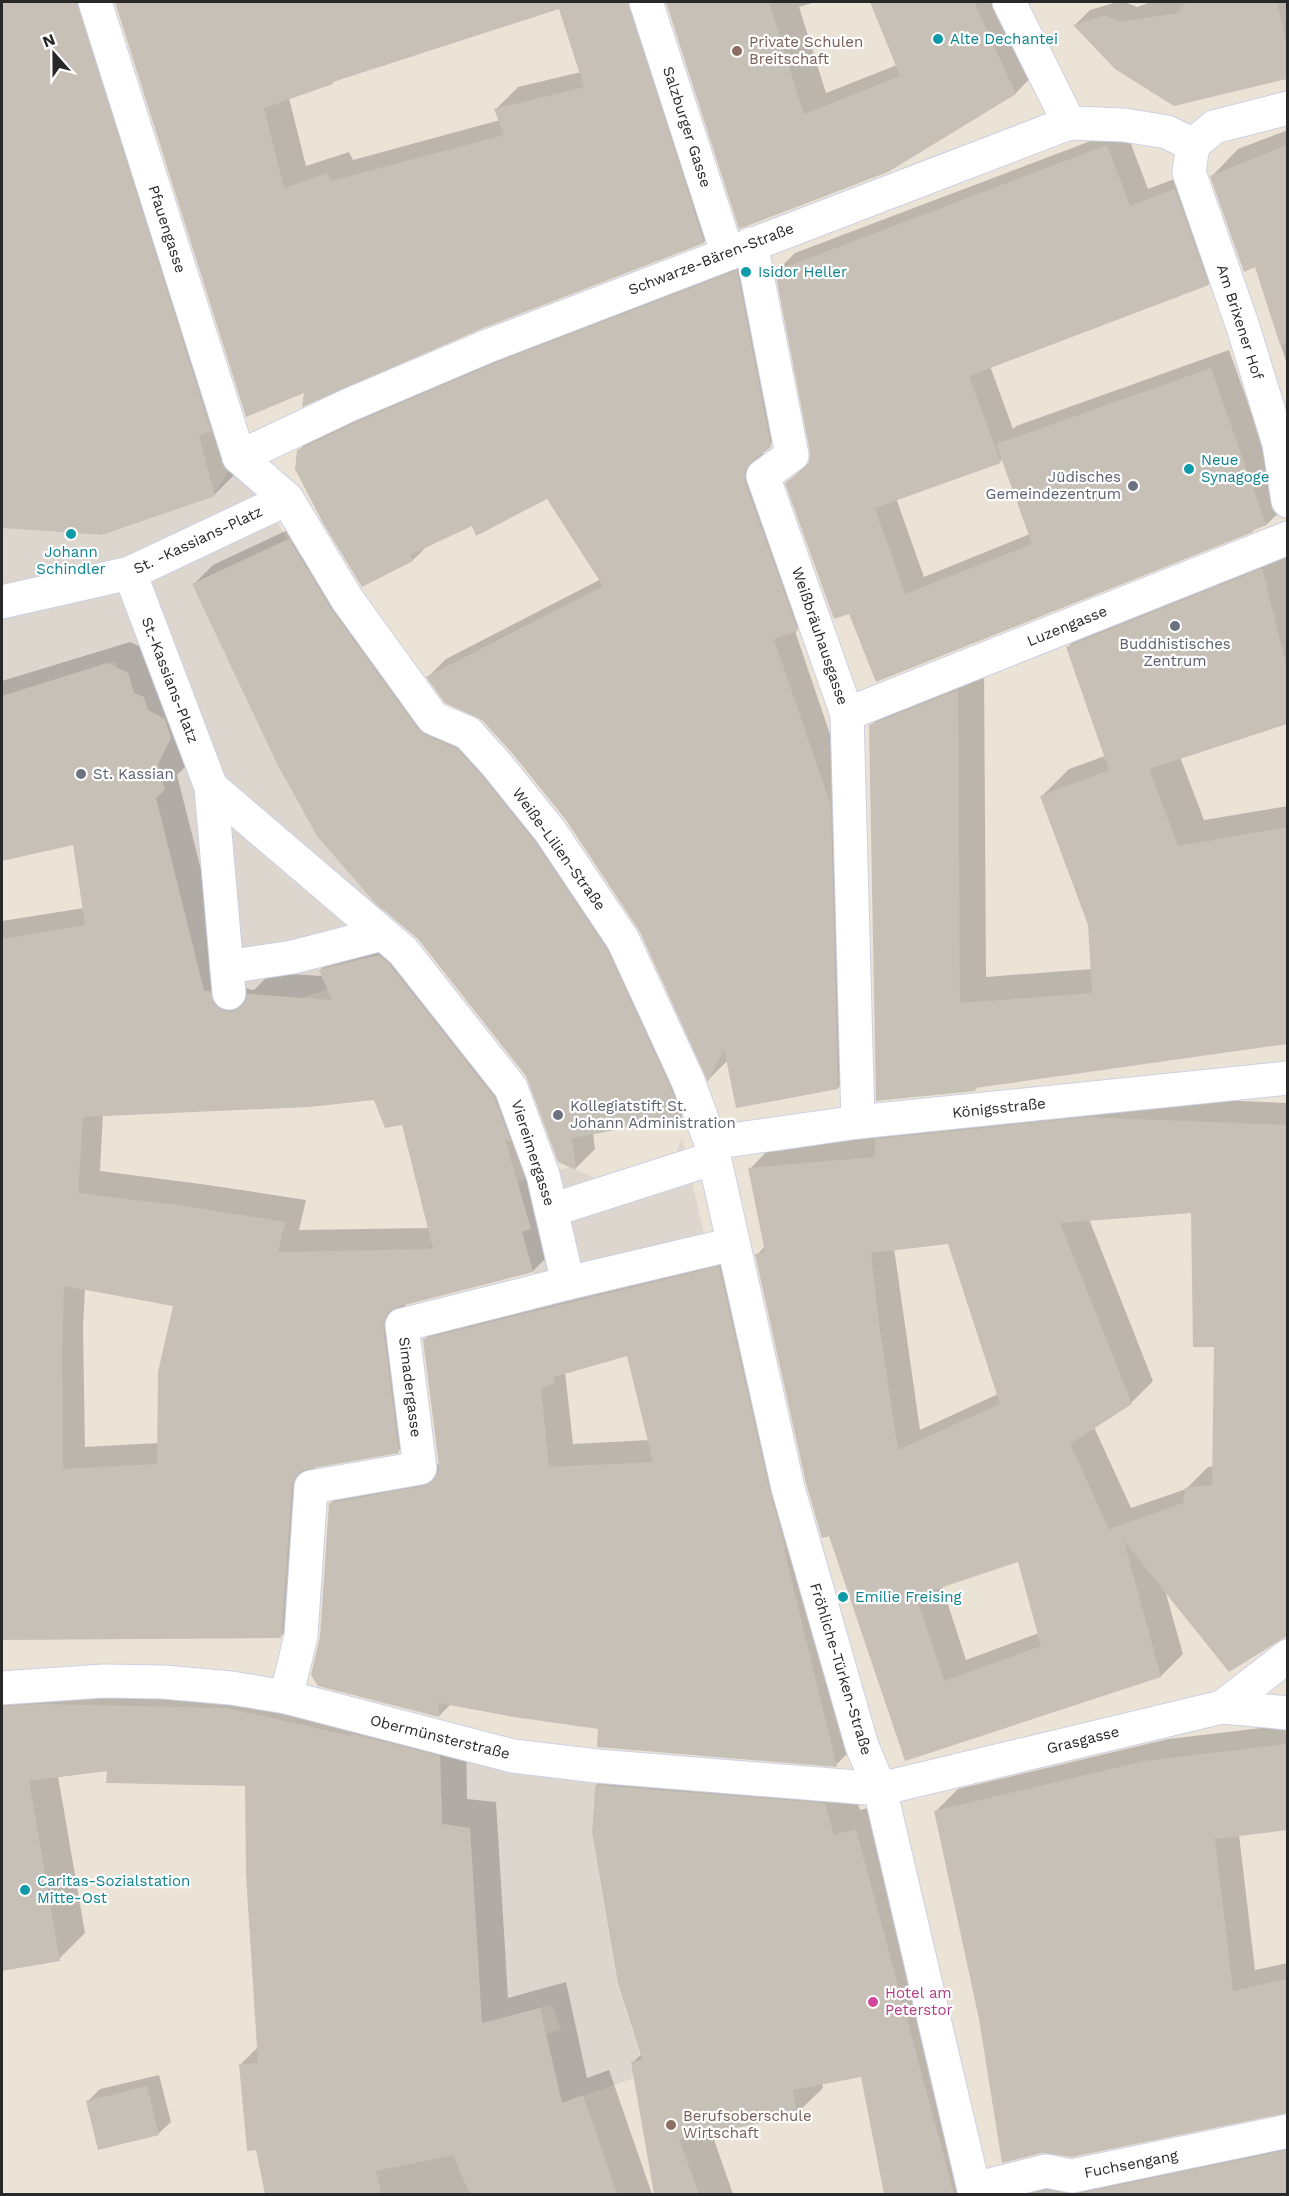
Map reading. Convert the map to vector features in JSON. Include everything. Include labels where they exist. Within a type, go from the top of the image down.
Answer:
[{"type":"street","name":"Pfauengasse","points":[[95,2],[239,457]]},
{"type":"street","name":"Salzburger Gasse","points":[[646,2],[739,248]]},
{"type":"street","points":[[1009,2],[1069,123]]},
{"type":"street","points":[[1193,145],[1214,127],[1287,108]]},
{"type":"street","name":"Schwarze-Bären-Straße","points":[[239,457],[349,405],[488,346],[1069,123],[1124,125],[1167,132],[1193,145]]},
{"type":"street","name":"Am Brixener Hof","points":[[1193,145],[1189,172],[1243,327],[1279,444],[1287,501]]},
{"type":"street","name":"Weißbräuhausgasse","points":[[739,248],[792,455],[764,476],[847,714],[858,1122]]},
{"type":"street","name":"Weiße-Lilien-Straße","points":[[239,457],[287,499],[347,599],[433,718],[468,733],[498,765],[550,831],[623,940],[688,1081],[712,1150]]},
{"type":"street","name":"St. -Kassians-Platz","points":[[2,602],[130,573],[287,499]]},
{"type":"street","name":"Luzengasse","points":[[847,714],[1287,538]]},
{"type":"street","name":"St.-Kassians-Platz","points":[[130,573],[211,788],[228,980],[293,957],[393,942]]},
{"type":"street","name":"St.-Kassians-Platz","points":[[211,788],[393,942]]},
{"type":"street","name":"Viereimergasse","points":[[393,942],[511,1088],[543,1174],[568,1283]]},
{"type":"street","name":"Königsstraße","points":[[552,1210],[712,1150],[858,1122],[1287,1078]]},
{"type":"street","name":"Fröhliche-Türken-Straße","points":[[712,1150],[788,1488],[862,1746],[880,1789],[975,2192]]},
{"type":"street","name":"Simadergasse","points":[[286,1697],[301,1636],[311,1487],[420,1468],[402,1325],[733,1244]]},
{"type":"street","points":[[1222,1707],[1287,1656]]},
{"type":"street","name":"Obermünsterstraße","points":[[2,1688],[103,1681],[163,1682],[231,1688],[286,1697],[513,1756],[597,1766],[880,1789]]},
{"type":"street","name":"Grasgasse","points":[[880,1789],[1222,1707],[1287,1713]]},
{"type":"street","name":"Fuchsengang","points":[[975,2192],[1046,2171],[1072,2176],[1287,2131]]},
{"type":"shaded area","points":[[239,457],[287,539],[192,584],[277,764],[317,836],[417,948],[318,967],[327,989],[302,998],[204,991],[156,798],[156,757],[148,710],[134,693],[128,673],[118,668],[115,661],[2,696],[2,528],[102,535],[211,497]]},
{"type":"shaded area","points":[[682,1139],[711,1264],[534,1275],[522,1232],[517,1182],[570,1167],[597,1179],[675,1155]]},
{"type":"shaded area","points":[[440,1747],[515,1772],[595,1783],[592,1832],[618,1986],[646,2074],[562,2103],[546,2034],[561,2029],[552,2005],[505,2017],[478,2032],[479,1966],[470,1828],[442,1824]]},
{"type":"building","points":[[2,2],[77,2],[211,431],[199,436],[215,496],[102,535],[2,528]]},
{"type":"building","points":[[115,2],[628,2],[704,243],[481,329],[302,407],[304,393],[246,417]],"holes":[[[559,9],[584,87],[494,109],[504,135],[331,181],[327,173],[284,188],[264,108],[333,84],[333,82]]]},
{"type":"building","points":[[666,2],[769,2],[804,114],[900,76],[870,2],[974,2],[1016,94],[888,172],[739,229]]},
{"type":"building","points":[[1186,2],[1277,2],[1287,46],[1287,79],[1174,106],[1115,69],[1073,25],[1105,15],[1121,22],[1178,13]]},
{"type":"building","points":[[1107,145],[1130,206],[1175,189],[1209,285],[969,376],[1001,463],[875,508],[905,594],[1032,544],[996,444],[1211,368],[1266,525],[876,682],[849,614],[834,619],[785,483],[803,470],[809,462],[810,452],[775,271]]},
{"type":"building","points":[[1287,145],[1287,343],[1280,345],[1255,267],[1244,272],[1210,176]]},
{"type":"building","points":[[737,270],[771,447],[752,461],[745,470],[745,482],[798,631],[774,639],[831,806],[838,1089],[736,1108],[724,1049],[708,1082],[640,932],[566,820],[482,720],[445,703],[426,677],[603,586],[547,499],[476,536],[472,526],[410,555],[413,561],[362,587],[323,523],[295,469],[297,450],[357,422],[495,363]]},
{"type":"building","points":[[289,539],[332,610],[418,729],[457,749],[483,777],[535,842],[607,949],[671,1088],[682,1118],[572,1138],[576,1170],[558,1162],[526,1076],[418,939],[375,903],[317,836],[277,764],[192,584]]},
{"type":"building","points":[[1262,568],[1287,668],[1287,724],[1149,769],[1178,846],[1287,827],[1287,1044],[975,1088],[975,1091],[876,1101],[869,725],[958,690],[960,1003],[1092,993],[1088,925],[1040,796],[1109,770],[1066,647]]},
{"type":"building","points":[[107,663],[128,673],[134,693],[144,697],[148,710],[165,719],[171,738],[158,764],[165,790],[156,798],[204,991],[210,991],[214,1004],[222,1010],[231,1012],[240,1008],[246,1001],[247,994],[332,1000],[319,970],[379,955],[389,964],[494,1097],[511,1142],[505,1139],[531,1229],[522,1232],[533,1272],[389,1311],[383,1327],[399,1453],[308,1469],[301,1471],[295,1477],[292,1486],[281,1638],[2,1640],[2,939],[85,925],[73,845],[2,861],[2,696]],"holes":[[[374,1100],[385,1128],[402,1125],[433,1249],[278,1252],[285,1222],[185,1206],[78,1193],[83,1117],[309,1107]],[[64,1286],[173,1306],[158,1372],[157,1464],[63,1469]]]},
{"type":"building","points":[[1087,1117],[1287,1125],[1287,1636],[1229,1672],[1124,1541],[1161,1677],[905,1761],[829,1536],[822,1538],[806,1483],[755,1254],[765,1252],[748,1168],[875,1157],[875,1139]],"holes":[[[1191,1213],[1193,1347],[1214,1347],[1212,1485],[1185,1488],[1183,1503],[1109,1529],[1070,1444],[1132,1404],[1060,1223]],[[948,1244],[1000,1404],[898,1450],[871,1253]],[[1018,1562],[1041,1646],[944,1681],[916,1596]]]},
{"type":"building","points":[[719,1266],[770,1492],[786,1549],[784,1549],[837,1767],[597,1747],[598,1729],[439,1703],[439,1717],[318,1686],[311,1675],[320,1637],[329,1503],[423,1486],[432,1482],[438,1474],[439,1466],[423,1339]],"holes":[[[627,1356],[653,1462],[549,1467],[541,1388],[554,1383],[554,1377]]]},
{"type":"building","points":[[41,1704],[227,1708],[351,1736],[349,1733],[440,1756],[442,1824],[470,1828],[482,2023],[540,2008],[562,2103],[583,2095],[617,2194],[470,2194],[453,2155],[376,2171],[381,2194],[265,2194],[256,2150],[247,2151],[239,2064],[258,2063],[246,1875],[245,1786],[106,1783],[107,1771],[29,1781],[60,1961],[2,1971],[2,1706]]},
{"type":"building","points":[[1287,1744],[1287,1830],[1215,1839],[1233,1991],[1287,1979],[1287,2113],[1072,2157],[1042,2153],[1002,2163],[979,2019],[934,1811],[1144,1761]]},
{"type":"building","points":[[595,1785],[825,1803],[834,1835],[856,1829],[954,2194],[884,2194],[861,2077],[793,2090],[797,2116],[679,2139],[699,2194],[654,2194],[631,2062],[642,2059],[618,1984],[592,1832]]},
{"type":"building","points":[[147,2086],[159,2135],[98,2150],[86,2101]]},
{"type":"building","points":[[1287,2150],[1287,2194],[1076,2194]]},
{"type":"building","points":[[1047,2190],[1076,2194],[1029,2194]]},
{"type":"place","name":"Alte Dechantei","points":[[938,39]]},
{"type":"place","name":"Private Schulen Breitschaft","points":[[737,51]]},
{"type":"place","name":"Isidor Heller","points":[[746,272]]},
{"type":"place","name":"Neue Synagoge","points":[[1189,469]]},
{"type":"place","name":"Jüdisches Gemeindezentrum","points":[[1133,486]]},
{"type":"place","name":"Johann Schindler","points":[[71,534]]},
{"type":"place","name":"Buddhistisches Zentrum","points":[[1175,626]]},
{"type":"place","name":"St. Kassian","points":[[81,774]]},
{"type":"place","name":"Kollegiatstift St. Johann Administration","points":[[558,1115]]},
{"type":"place","name":"Emilie Freising","points":[[843,1597]]},
{"type":"place","name":"Caritas-Sozialstation Mitte-Ost","points":[[25,1890]]},
{"type":"place","name":"Hotel am Peterstor","points":[[873,2002]]},
{"type":"place","name":"Berufsoberschule Wirtschaft","points":[[671,2125]]}]
